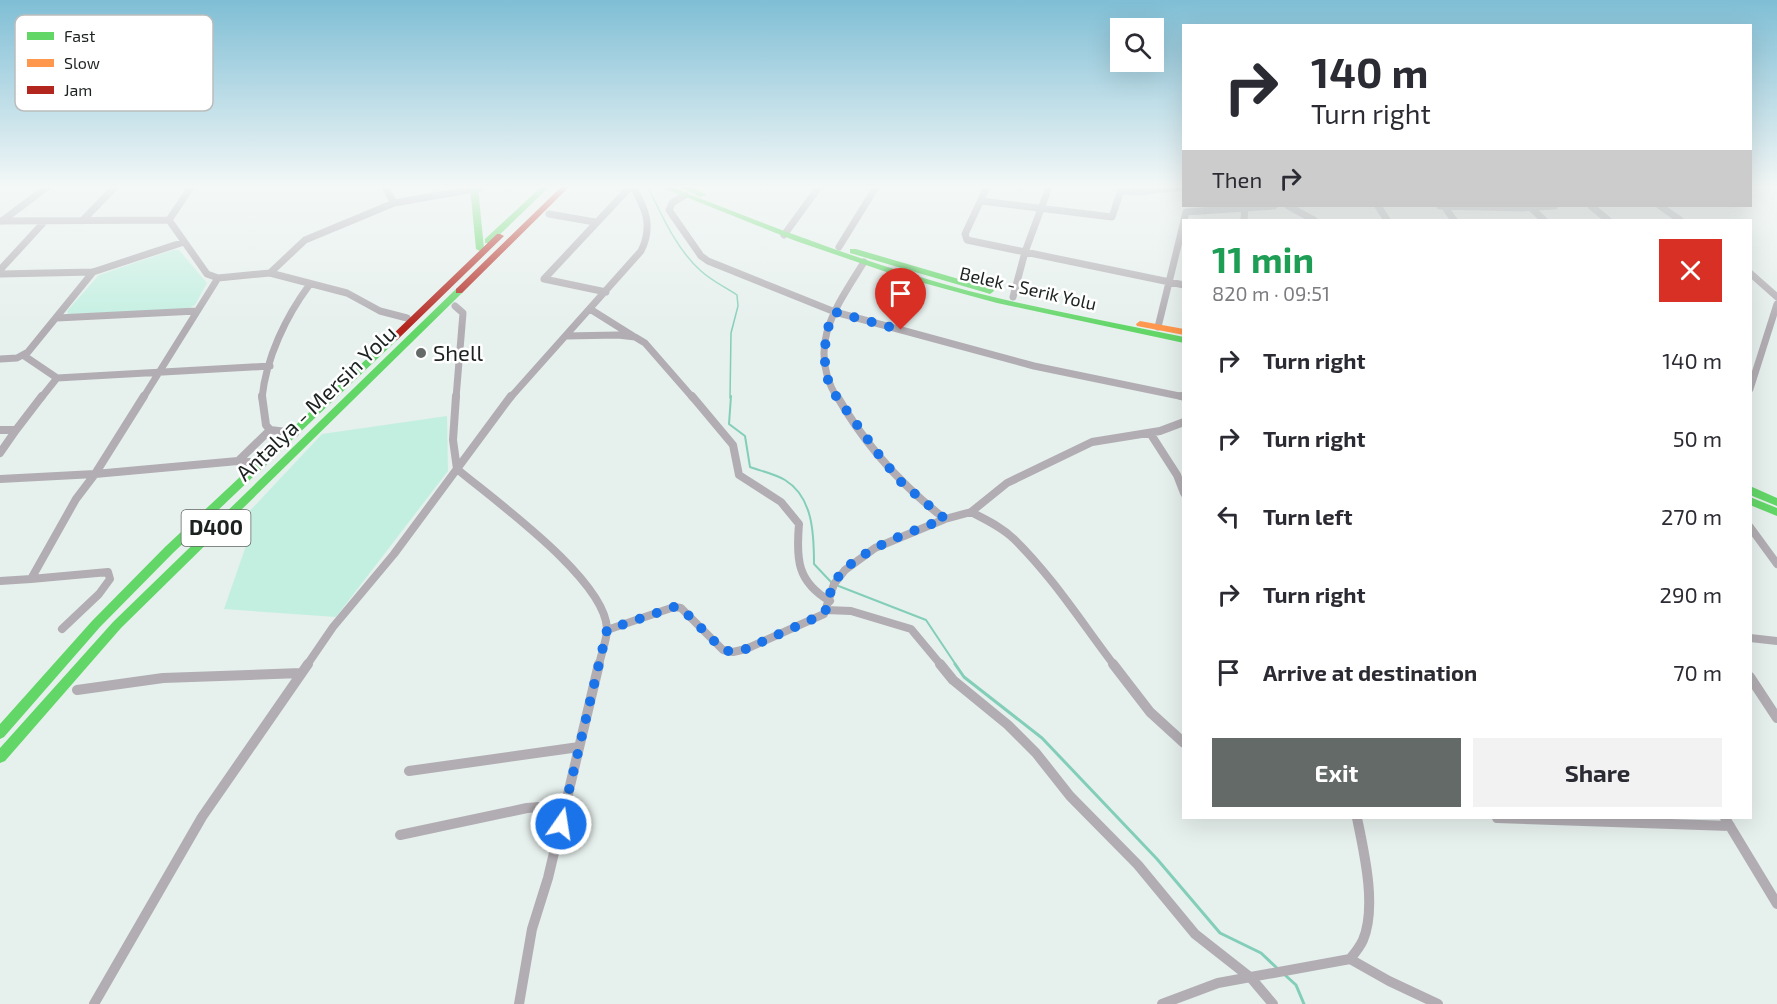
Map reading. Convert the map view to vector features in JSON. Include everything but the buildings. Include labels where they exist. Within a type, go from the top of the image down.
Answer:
[{"type":"main road","points":[[478,234],[480,249]]},
{"type":"main road","points":[[364,375],[407,318],[496,234]]},
{"type":"main road","name":"Antalya - Mersin Yolu","points":[[0,757],[117,624],[364,375],[428,304],[503,234]]},
{"type":"main road","name":"Antalya - Mersin Yolu","points":[[0,733],[96,624],[169,550],[295,433],[442,307],[517,234]]},
{"type":"main road","points":[[364,375],[392,367],[529,234]]},
{"type":"main road","name":"Belek - Serik Yolu","points":[[787,234],[864,262],[974,295],[1182,340]]},
{"type":"main road","name":"Belek - Serik Yolu","points":[[788,234],[1014,297],[1182,333]]},
{"type":"main road","points":[[1752,491],[1777,502]]},
{"type":"main road","points":[[1752,502],[1777,512]]},
{"type":"street","points":[[0,272],[34,234]]},
{"type":"street","points":[[178,234],[207,274],[218,278],[270,273],[347,293],[380,311],[407,318]]},
{"type":"street","points":[[270,273],[305,240],[320,234]]},
{"type":"street","points":[[584,234],[544,279],[606,292]]},
{"type":"street","points":[[93,1004],[202,817],[333,627],[394,554],[517,389],[641,251],[649,234]]},
{"type":"street","points":[[686,234],[703,258],[835,312],[1034,366],[1182,397]]},
{"type":"street","points":[[839,247],[847,234]]},
{"type":"street","points":[[966,234],[964,238],[1182,285]]},
{"type":"street","points":[[1014,297],[1032,234]]},
{"type":"street","points":[[1158,327],[1181,234]]},
{"type":"street","points":[[0,272],[93,272],[184,242]]},
{"type":"street","points":[[864,262],[827,330],[824,356],[828,380],[836,396],[902,483],[945,519]]},
{"type":"street","points":[[23,356],[93,272]]},
{"type":"street","points":[[1752,275],[1777,297]]},
{"type":"street","points":[[31,579],[76,499],[95,474],[218,278]]},
{"type":"street","points":[[295,433],[270,430],[266,425],[263,399],[270,366],[293,310],[310,284]]},
{"type":"street","points":[[1754,365],[1777,304]]},
{"type":"street","points":[[455,306],[463,313],[453,440],[457,469],[572,566],[583,579],[606,620],[607,630],[548,878],[532,929],[519,1004]]},
{"type":"street","points":[[590,309],[635,337],[662,360],[733,445],[739,475],[781,502],[799,524],[797,554],[803,576],[817,595],[828,606],[911,629],[953,680],[1008,725],[1036,753],[1070,796],[1138,865],[1195,934],[1251,978],[1273,1004]]},
{"type":"street","points":[[57,318],[196,311]]},
{"type":"street","points":[[566,336],[635,337]]},
{"type":"street","points":[[0,359],[23,356],[57,378],[270,366]]},
{"type":"street","points":[[0,453],[57,378]]},
{"type":"street","points":[[607,630],[674,607],[681,608],[723,650],[733,652],[817,619],[828,606],[834,584],[845,570],[875,548],[945,519],[971,512],[1007,483],[1081,446],[1107,438],[1170,429],[1182,423]]},
{"type":"street","points":[[0,430],[16,430]]},
{"type":"street","points":[[238,461],[270,430]]},
{"type":"street","points":[[1150,433],[1177,475],[1182,488]]},
{"type":"street","points":[[0,479],[95,474],[238,461],[263,463]]},
{"type":"street","points":[[971,512],[994,524],[1013,538],[1048,578],[1150,712],[1182,741]]},
{"type":"street","points":[[1752,530],[1777,564]]},
{"type":"street","points":[[0,581],[108,572],[110,579],[99,594],[62,630]]},
{"type":"street","points":[[1752,638],[1777,641]]},
{"type":"street","points":[[77,690],[163,678],[301,673]]},
{"type":"street","points":[[1752,680],[1777,718]]},
{"type":"street","points":[[409,771],[579,747]]},
{"type":"street","points":[[400,835],[527,808],[565,805]]},
{"type":"street","points":[[1350,958],[1365,937],[1368,924],[1365,859],[1357,819]]},
{"type":"street","points":[[1581,819],[1727,822],[1777,904]]},
{"type":"street","points":[[1162,1004],[1218,983],[1350,958],[1389,981],[1438,1004]]},
{"type":"green space","points":[[179,250],[207,283],[195,305],[184,310],[68,314],[67,311],[99,275]]},
{"type":"green space","points":[[447,416],[448,471],[336,617],[224,609],[248,540],[229,533],[322,434]]},
{"type":"waterway","points":[[672,234],[692,263],[705,275],[737,295],[738,306],[731,333],[730,398]]},
{"type":"waterway","points":[[731,396],[729,424],[745,436],[750,467],[785,480],[801,496],[810,517],[814,564],[831,582]]},
{"type":"waterway","points":[[836,585],[926,620],[956,665]]},
{"type":"waterway","points":[[955,664],[964,677],[1042,738],[1157,859],[1220,933],[1261,953],[1278,969]]},
{"type":"waterway","points":[[1285,975],[1296,985],[1304,1004]]},
{"type":"traffic: fast","points":[[479,234],[480,249]]},
{"type":"traffic: fast","points":[[488,241],[496,234]]},
{"type":"traffic: fast","points":[[784,234],[901,274],[966,293],[1182,340]]},
{"type":"traffic: fast","points":[[853,251],[990,291]]},
{"type":"traffic: fast","points":[[0,757],[117,625],[459,291]]},
{"type":"traffic: fast","points":[[0,733],[96,624],[169,550],[394,338]]},
{"type":"traffic: fast","points":[[1752,491],[1777,502]]},
{"type":"traffic: fast","points":[[1752,502],[1777,512]]},
{"type":"traffic: slow","points":[[1140,324],[1182,332]]},
{"type":"traffic: jam","points":[[459,291],[517,234]]},
{"type":"traffic: jam","points":[[394,338],[500,236]]},
{"type":"place","name":"Shell","points":[[421,353]]},
{"type":"route","points":[[561,824],[607,630],[674,607],[681,608],[723,650],[733,652],[746,649],[824,614],[834,584],[845,570],[875,548],[945,519],[902,483],[882,459],[836,396],[825,369],[824,344],[835,312],[901,330]]}]
